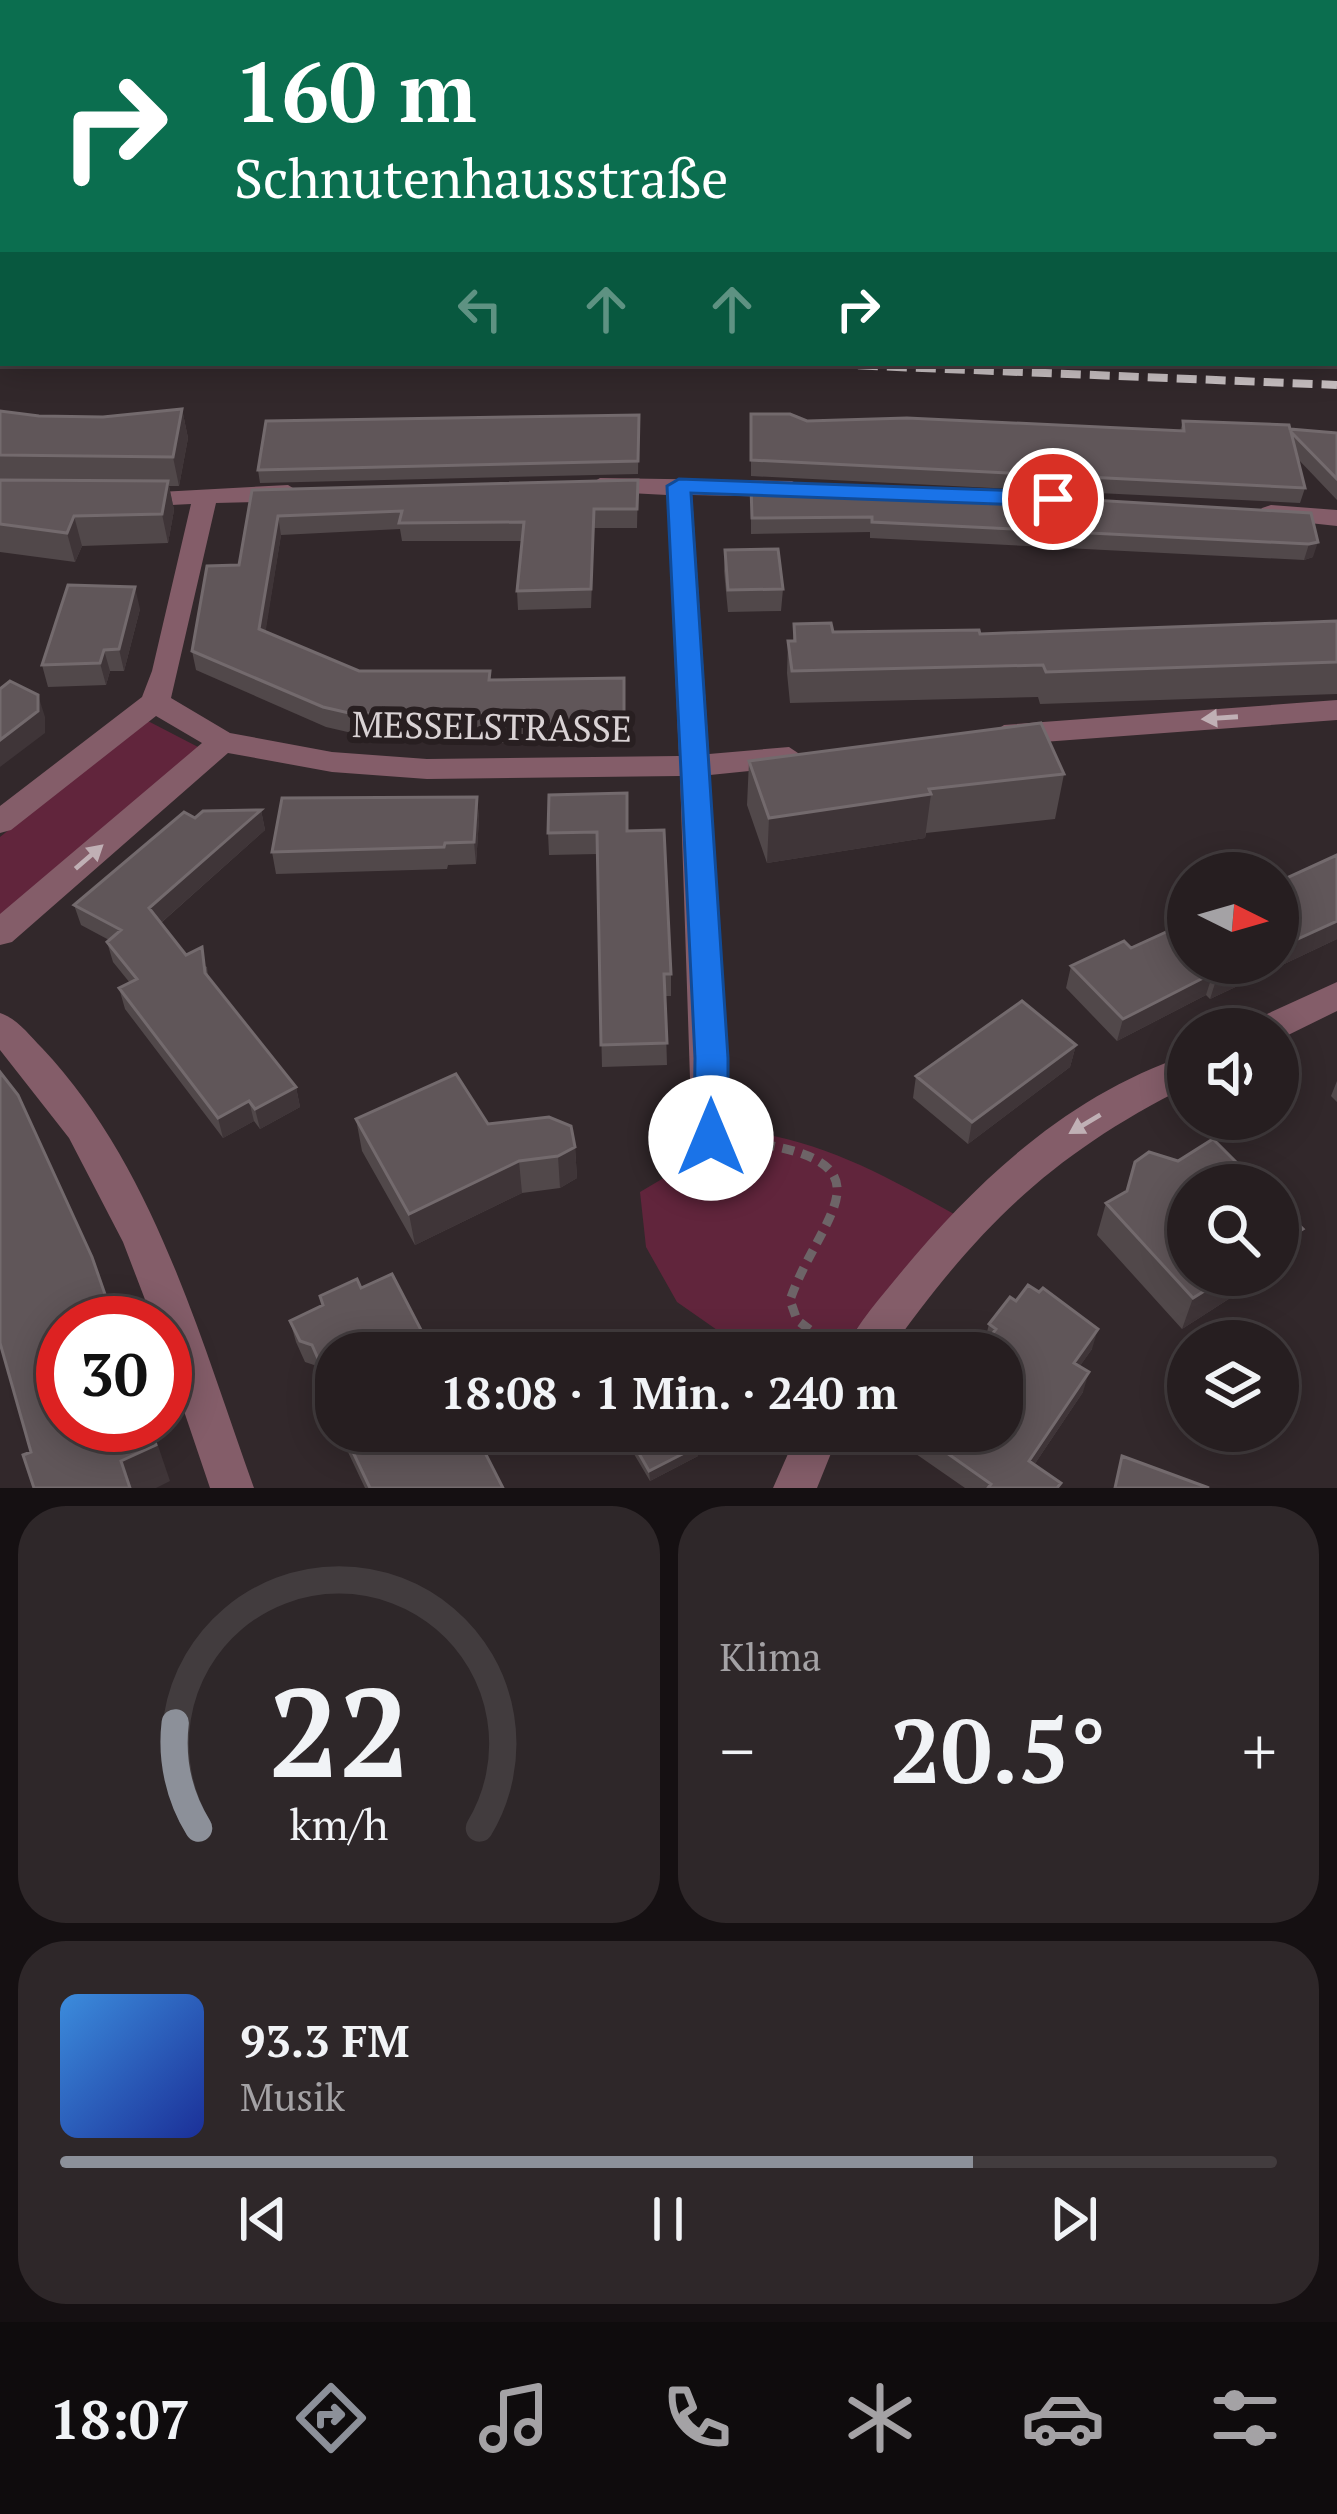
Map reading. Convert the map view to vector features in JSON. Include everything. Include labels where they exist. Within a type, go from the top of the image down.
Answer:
[{"type":"street","points":[[576,486],[809,490]]},
{"type":"street","points":[[679,486],[711,1138]]},
{"type":"street","points":[[95,500],[311,492]]},
{"type":"street","points":[[0,822],[155,702],[206,496]]},
{"type":"street","points":[[1242,512],[1337,518]]},
{"type":"street","points":[[0,933],[222,742],[155,702]]},
{"type":"street","points":[[982,737],[1337,710]]},
{"type":"street","name":"MESSELSTRASSE","points":[[222,742],[332,763],[427,769],[696,766],[815,754]]},
{"type":"street","points":[[1299,1014],[1337,995]]},
{"type":"street","points":[[0,1027],[65,1098],[133,1218],[232,1488]]},
{"type":"street","points":[[879,1332],[946,1247],[1009,1182],[1061,1138],[1167,1080]]},
{"type":"street","points":[[795,1488],[810,1452]]},
{"type":"path","points":[[755,1143],[803,1152],[826,1169],[836,1191],[836,1210],[790,1300],[794,1316],[809,1332]]},
{"type":"shaded area","points":[[146,720],[200,748],[0,916],[0,837]]},
{"type":"shaded area","points":[[743,1131],[826,1151],[954,1214],[854,1332],[720,1332],[677,1302],[646,1247],[640,1192]]},
{"type":"building","points":[[182,409],[173,457],[0,455],[0,411],[103,417]]},
{"type":"building","points":[[751,414],[790,414],[807,421],[907,418],[1184,431],[1183,421],[1289,425],[1290,429],[1337,433],[1337,479],[1291,432],[1305,488],[751,460]]},
{"type":"building","points":[[639,415],[638,461],[258,470],[266,421]]},
{"type":"building","points":[[0,480],[168,481],[162,514],[74,516],[67,533],[0,524]]},
{"type":"building","points":[[638,480],[637,509],[594,509],[591,589],[517,591],[524,522],[399,523],[402,511],[278,516],[259,629],[359,671],[490,671],[489,680],[624,678],[624,722],[485,723],[486,714],[349,713],[323,707],[192,651],[207,566],[239,565],[252,490]]},
{"type":"building","points":[[751,486],[939,491],[1311,513],[1318,542],[872,522],[872,517],[752,518]]},
{"type":"building","points":[[778,549],[783,589],[728,590],[725,550]]},
{"type":"building","points":[[68,585],[135,587],[119,649],[104,650],[100,663],[42,665]]},
{"type":"building","points":[[1337,621],[1337,662],[1046,672],[1043,665],[792,671],[788,641],[795,641],[794,624],[831,623],[833,632],[979,630],[980,634]]},
{"type":"building","points":[[10,681],[38,695],[38,711],[0,740],[0,689]]},
{"type":"building","points":[[1041,723],[1064,774],[929,789],[931,794],[769,818],[749,761]]},
{"type":"building","points":[[627,793],[627,831],[664,830],[671,974],[664,974],[667,1043],[601,1045],[597,832],[548,833],[549,795]]},
{"type":"building","points":[[477,797],[474,842],[272,852],[282,798]]},
{"type":"building","points":[[261,810],[149,908],[186,955],[202,947],[205,973],[296,1087],[255,1109],[249,1101],[218,1118],[119,988],[137,979],[107,942],[121,930],[74,905],[184,812],[195,818],[203,811]]},
{"type":"building","points":[[1337,855],[1337,921],[1299,938],[1299,872]]},
{"type":"building","points":[[1167,932],[1167,984],[1191,984],[1123,1019],[1071,966],[1124,941],[1131,948]]},
{"type":"building","points":[[1022,1001],[1076,1045],[972,1122],[916,1076]]},
{"type":"building","points":[[0,1072],[18,1095],[106,1296],[36,1296],[36,1452],[141,1452],[121,1461],[130,1488],[34,1488],[23,1455],[31,1452],[0,1343]]},
{"type":"building","points":[[456,1074],[488,1124],[549,1117],[571,1126],[575,1147],[558,1156],[519,1161],[409,1214],[356,1119]]},
{"type":"building","points":[[1214,1140],[1238,1164],[1167,1164],[1167,1270],[1106,1203],[1127,1191],[1135,1162],[1149,1152],[1178,1161]]},
{"type":"building","points":[[392,1274],[422,1332],[315,1332],[315,1352],[312,1345],[300,1341],[290,1321],[323,1305],[320,1296],[357,1279],[361,1288]]},
{"type":"building","points":[[1028,1285],[1039,1292],[1043,1288],[1098,1329],[1074,1363],[1089,1372],[1029,1461],[1061,1483],[1057,1488],[988,1488],[991,1484],[946,1452],[1023,1452],[1023,1332],[994,1332],[989,1324],[1010,1297],[1016,1301]]},
{"type":"building","points":[[353,1452],[485,1452],[503,1488],[370,1488]]},
{"type":"building","points":[[638,1452],[686,1452],[649,1471]]},
{"type":"building","points":[[1122,1456],[1209,1488],[1115,1488]]},
{"type":"railway","points":[[873,366],[1337,385]]},
{"type":"route","points":[[711,1138],[711,1058],[679,486],[1053,499]]}]
